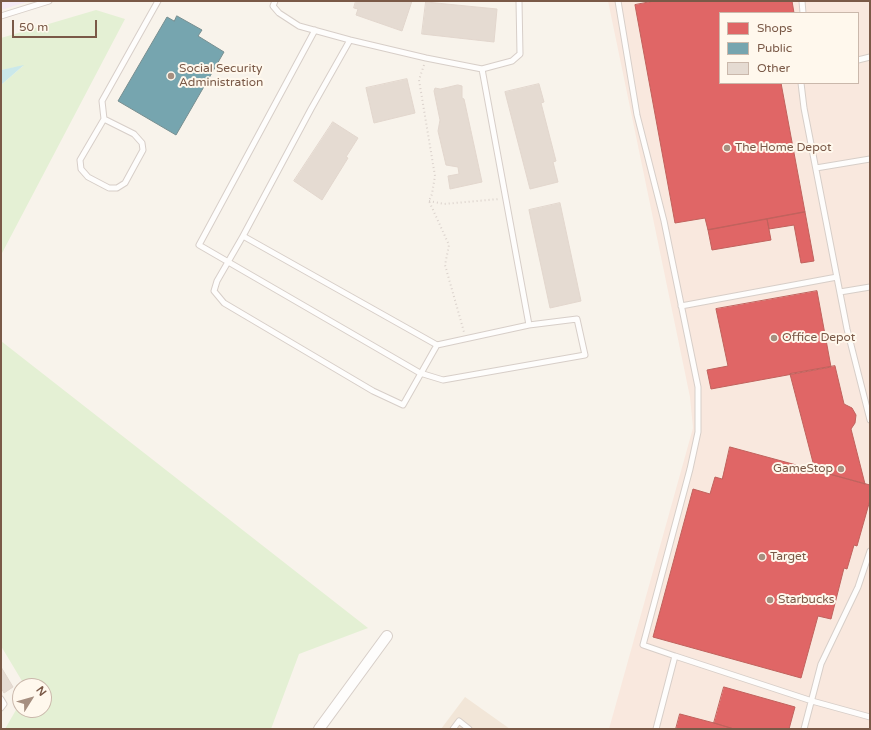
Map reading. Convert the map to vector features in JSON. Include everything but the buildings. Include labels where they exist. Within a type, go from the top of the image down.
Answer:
[{"type":"street","points":[[319,729],[387,636]]},
{"type":"lane","points":[[1,16],[49,1]]},
{"type":"lane","points":[[104,119],[134,134],[142,142],[143,150],[125,183],[117,188],[109,188],[88,177],[81,169],[80,160],[104,119],[102,101],[158,1]]},
{"type":"lane","points":[[275,1],[273,6],[279,13],[299,26],[426,58],[482,69],[512,62],[520,54],[519,1]]},
{"type":"lane","points":[[618,1],[637,115],[664,221],[698,386],[698,432],[690,469],[643,645],[812,701],[870,716]]},
{"type":"lane","points":[[802,1],[803,12]]},
{"type":"lane","points":[[243,236],[437,345],[529,325],[577,319],[585,355],[443,380],[420,373],[199,245],[315,30]]},
{"type":"lane","points":[[350,40],[311,109],[229,262],[217,281],[214,291],[224,303],[373,391],[403,405],[437,345]]},
{"type":"lane","points":[[859,60],[870,57]]},
{"type":"lane","points":[[482,69],[529,325]]},
{"type":"lane","points":[[801,84],[804,108],[846,329],[870,420]]},
{"type":"lane","points":[[816,168],[870,159]]},
{"type":"lane","points":[[681,306],[837,277]]},
{"type":"lane","points":[[840,292],[870,287]]},
{"type":"lane","points":[[804,729],[821,664],[858,587],[870,551]]},
{"type":"lane","points":[[656,729],[676,656]]},
{"type":"lane","points":[[1,699],[4,704],[1,708]]},
{"type":"lane","points":[[453,729],[459,721],[469,729]]},
{"type":"path","points":[[426,58],[419,80],[435,176],[432,194],[429,201],[448,245],[445,265],[466,338]]},
{"type":"path","points":[[429,201],[444,204],[506,199]]},
{"type":"shaded area","points":[[1,1],[30,1],[1,10]]},
{"type":"shaded area","points":[[608,1],[870,1],[870,729],[609,729],[693,428],[690,397]]},
{"type":"shaded area","points":[[465,697],[510,729],[441,729]]},
{"type":"green space","points":[[96,10],[125,19],[1,255],[1,85],[23,66],[1,70],[1,38]]},
{"type":"green space","points":[[1,341],[368,628],[299,654],[271,729],[5,729],[12,717],[52,718],[52,678],[20,678],[1,646]]},
{"type":"water","points":[[24,65],[1,85],[1,70]]},
{"type":"place","name":"Social Security Administration","points":[[171,76]]},
{"type":"place","name":"The Home Depot","points":[[727,148]]},
{"type":"place","name":"Office Depot","points":[[774,338]]},
{"type":"place","name":"GameStop","points":[[841,469]]},
{"type":"place","name":"Target","points":[[762,557]]},
{"type":"place","name":"Starbucks","points":[[770,600]]}]
